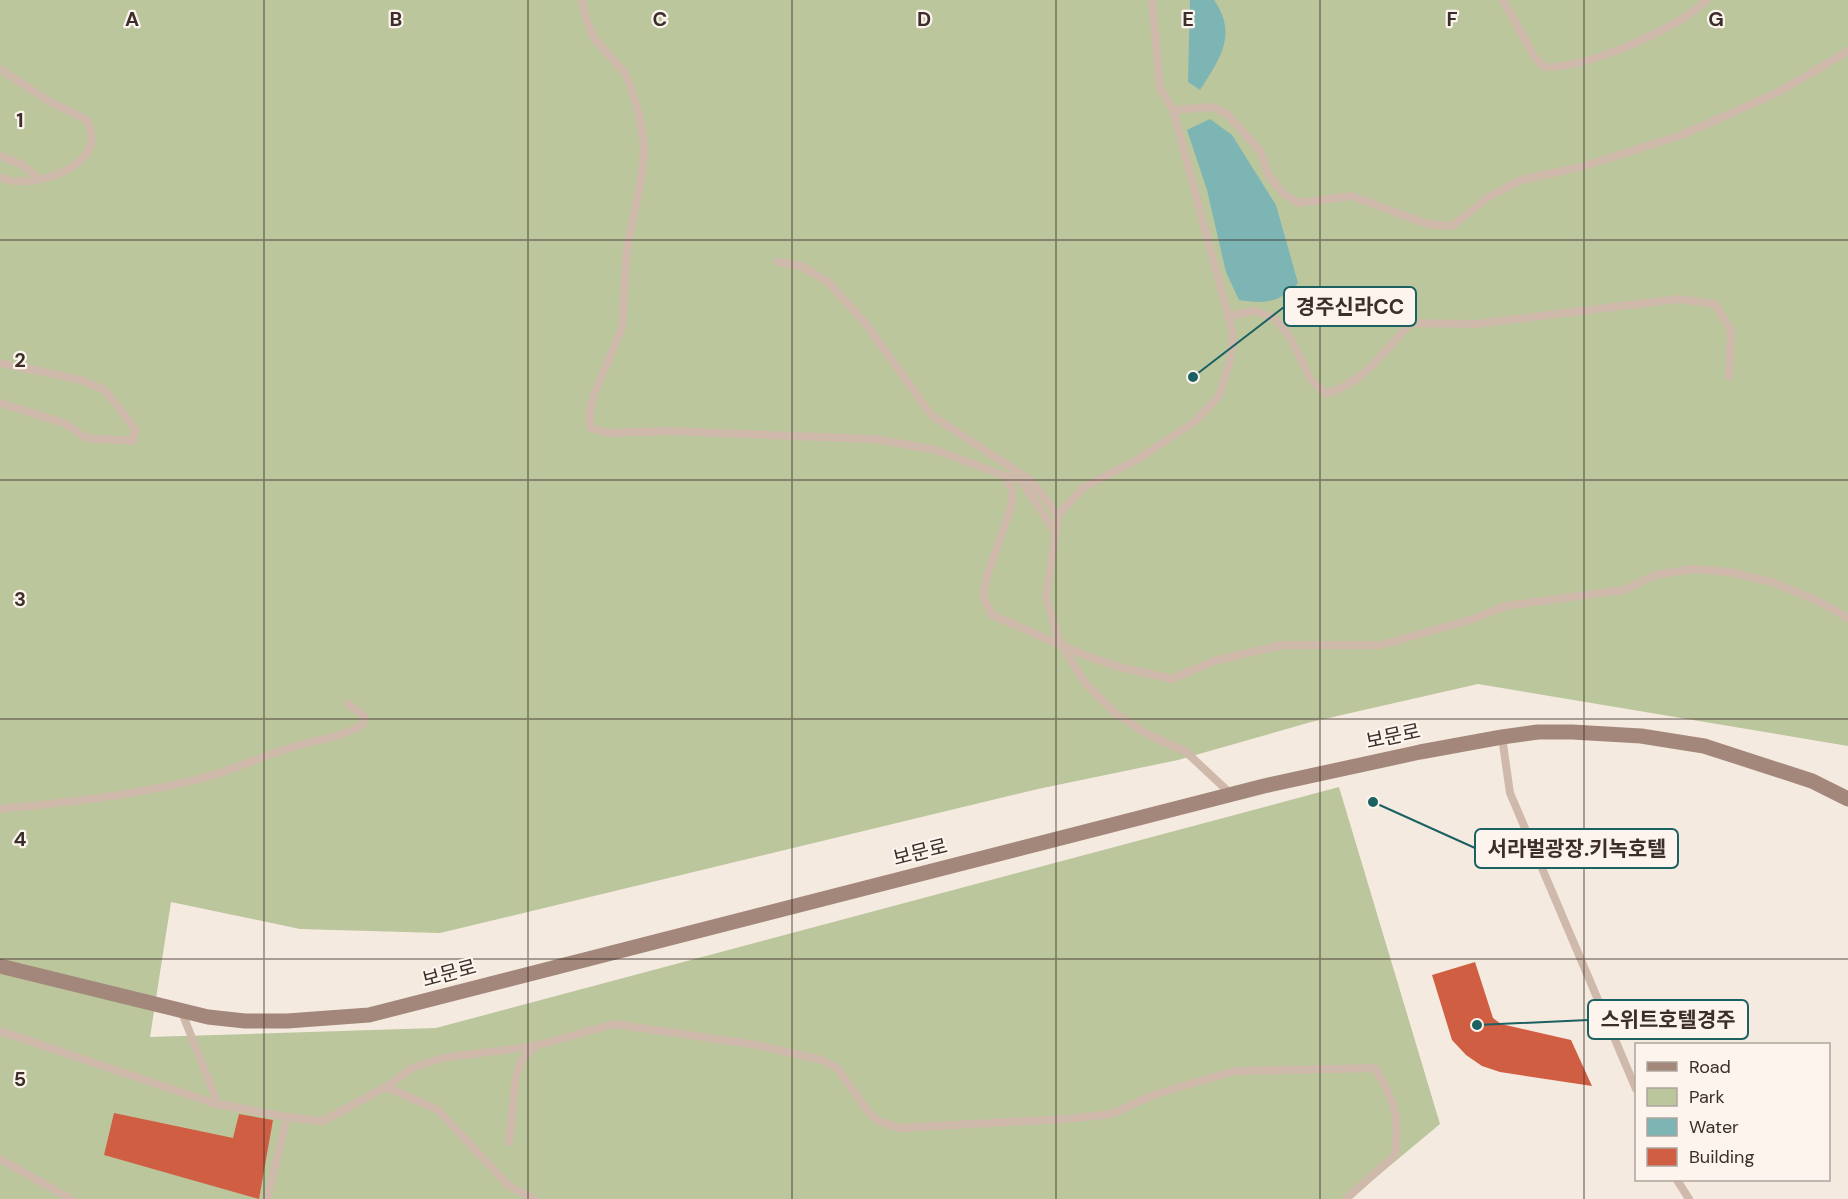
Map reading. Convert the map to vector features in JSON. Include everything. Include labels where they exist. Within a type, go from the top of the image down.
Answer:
[{"type":"street","name":"보문로","points":[[0,966],[208,1017],[245,1021],[326,1020],[369,1015],[1231,794],[1420,752],[1538,732],[1641,736],[1704,747],[1812,781],[1848,799]]},
{"type":"lane","points":[[582,0],[586,19],[594,38],[624,72],[630,84],[639,115],[644,145],[642,175],[627,248],[622,328],[594,394],[589,416],[591,428],[607,433],[668,431],[779,433],[876,439],[936,450],[1021,480],[1055,532]]},
{"type":"lane","points":[[1152,0],[1160,88],[1173,110],[1233,334],[1230,361],[1219,396],[1192,423],[1138,459],[1083,488],[1058,515],[1046,597],[1060,643],[1086,684],[1116,714],[1149,735],[1185,751],[1231,794]]},
{"type":"lane","points":[[1503,0],[1535,58],[1545,67],[1560,67],[1628,45],[1659,31],[1707,0]]},
{"type":"lane","points":[[1173,110],[1212,107],[1227,114],[1260,151],[1269,176],[1286,195],[1299,202],[1352,196],[1427,224],[1452,226],[1487,198],[1521,180],[1581,167],[1682,135],[1779,92],[1848,51]]},
{"type":"lane","points":[[0,69],[50,102],[87,120],[92,131],[89,151],[72,167],[19,182],[0,177]]},
{"type":"lane","points":[[0,156],[23,165],[39,178]]},
{"type":"lane","points":[[777,262],[801,266],[828,282],[866,324],[931,415],[1030,480],[1058,515]]},
{"type":"lane","points":[[1228,316],[1254,311],[1274,318],[1290,337],[1311,380],[1326,394],[1347,387],[1371,369],[1411,323],[1476,324],[1677,298],[1715,304],[1731,331],[1729,377]]},
{"type":"lane","points":[[0,363],[81,380],[105,390],[135,429],[133,441],[86,438],[64,423],[0,403]]},
{"type":"lane","points":[[1005,476],[1012,490],[1011,507],[986,579],[983,596],[992,615],[1084,655],[1119,667],[1172,679],[1214,661],[1282,645],[1381,645],[1473,619],[1505,606],[1624,590],[1655,575],[1694,569],[1729,572],[1772,582],[1816,600],[1848,618]]},
{"type":"lane","points":[[0,809],[114,795],[217,774],[275,752],[319,739],[343,736],[363,724],[364,716],[348,704]]},
{"type":"lane","points":[[1502,737],[1510,793],[1635,1087]]},
{"type":"lane","points":[[181,1011],[218,1104]]},
{"type":"lane","points":[[0,1031],[218,1104],[287,1117],[323,1121],[386,1087],[412,1068],[442,1058],[534,1046],[614,1024],[757,1045],[822,1060],[837,1068],[870,1114],[879,1121],[899,1128],[1112,1114],[1153,1095],[1235,1071],[1375,1068],[1390,1092],[1398,1121],[1395,1155],[1346,1199]]},
{"type":"lane","points":[[509,1142],[516,1077],[521,1061],[534,1046]]},
{"type":"lane","points":[[386,1087],[438,1110],[509,1186],[535,1199]]},
{"type":"lane","points":[[267,1199],[287,1117]]},
{"type":"lane","points":[[0,1159],[71,1199]]},
{"type":"lane","points":[[1678,1181],[1689,1199]]},
{"type":"green space","points":[[0,0],[1848,0],[1848,746],[1478,684],[1311,722],[1178,760],[1038,789],[440,933],[300,929],[171,902],[150,1037],[436,1028],[1339,787],[1440,1124],[1350,1199],[0,1199]]},
{"type":"water","points":[[1190,0],[1214,0],[1225,24],[1224,46],[1220,57],[1200,90],[1188,82]]},
{"type":"water","points":[[1210,119],[1232,135],[1276,205],[1298,283],[1278,298],[1265,302],[1239,300],[1226,272],[1207,190],[1187,130]]},
{"type":"building","points":[[1475,962],[1493,1018],[1501,1024],[1571,1040],[1592,1086],[1500,1072],[1482,1066],[1466,1055],[1452,1040],[1432,975]]},
{"type":"building","points":[[114,1113],[233,1138],[239,1114],[273,1120],[259,1199],[104,1155]]},
{"type":"place","name":"경주신라CC","points":[[1193,377]]},
{"type":"place","name":"서라벌광장.키녹호텔","points":[[1373,802]]},
{"type":"place","name":"스위트호텔경주","points":[[1477,1025]]}]
